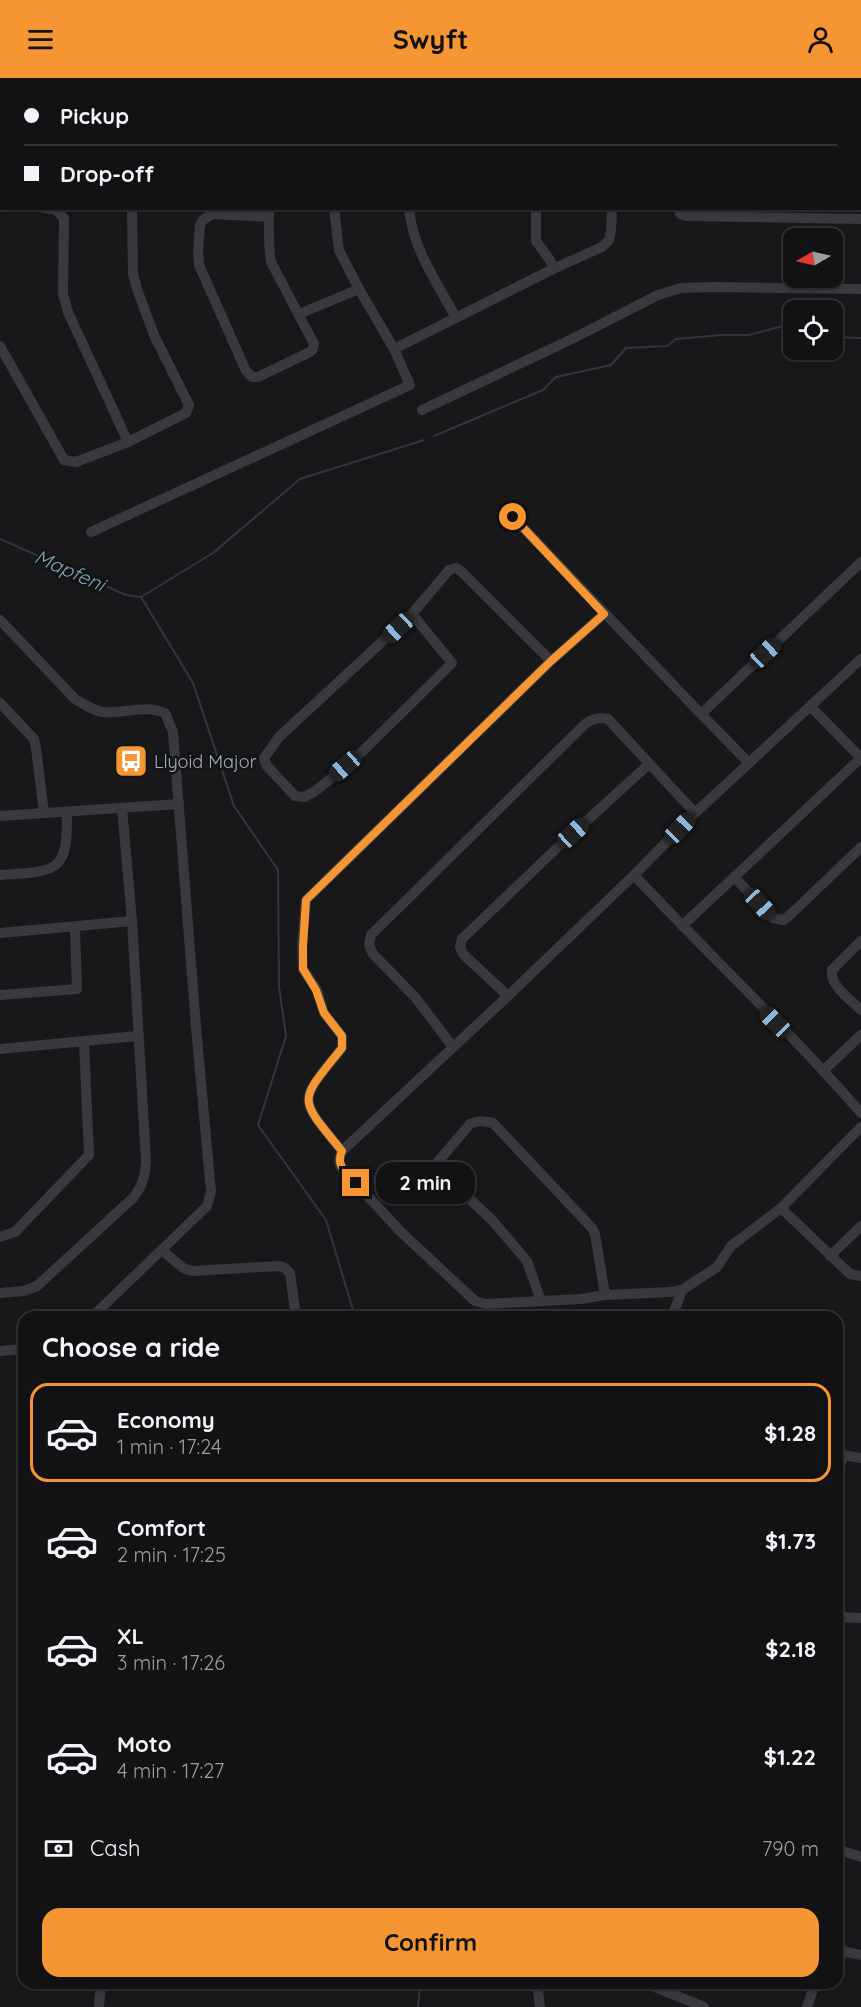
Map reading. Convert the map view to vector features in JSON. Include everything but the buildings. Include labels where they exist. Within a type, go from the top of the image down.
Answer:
[{"type":"street","points":[[57,210],[64,218],[63,294],[68,312],[128,442]]},
{"type":"street","points":[[0,346],[64,460],[76,462],[128,442],[186,413],[189,405],[154,335],[133,274],[132,210]]},
{"type":"street","points":[[91,532],[410,385],[394,349],[339,250],[334,210]]},
{"type":"street","points":[[409,210],[416,242],[456,318]]},
{"type":"street","points":[[536,210],[536,240],[550,260],[553,269]]},
{"type":"street","points":[[394,349],[553,269],[602,247],[609,240],[612,210]]},
{"type":"street","points":[[679,210],[680,214],[686,216],[861,219]]},
{"type":"street","points":[[212,213],[269,213],[271,262],[313,339],[313,349],[258,377],[252,377],[246,371],[201,270],[198,252],[200,225],[212,213]]},
{"type":"street","points":[[422,410],[572,339],[658,295],[681,288],[861,289]]},
{"type":"street","points":[[299,314],[359,289]]},
{"type":"street","points":[[513,517],[749,763]]},
{"type":"street","points":[[701,714],[861,562]]},
{"type":"street","points":[[412,614],[452,663],[361,753],[314,792],[304,797],[295,796],[267,766],[264,758],[269,748],[412,614],[443,576],[456,568],[551,661]]},
{"type":"street","points":[[342,1151],[312,1114],[308,1102],[308,1094],[313,1084],[342,1048],[343,1042],[342,1036],[324,1013],[316,990],[303,969],[306,900],[551,661],[604,614]]},
{"type":"street","points":[[0,620],[75,699],[102,712],[150,709],[165,713],[173,732],[211,1192],[207,1206],[98,1311]]},
{"type":"street","points":[[861,660],[695,813],[508,996],[342,1151],[339,1161],[341,1167],[400,1231],[475,1301],[486,1304],[581,1299],[605,1295],[682,1290],[717,1267],[731,1246],[781,1208],[861,1127]]},
{"type":"street","points":[[0,703],[34,739],[44,813]]},
{"type":"street","points":[[682,926],[861,758],[810,706]]},
{"type":"street","points":[[453,1047],[415,997],[373,954],[369,945],[371,935],[592,719],[600,717],[608,719],[695,813]]},
{"type":"street","points":[[508,996],[463,954],[460,947],[462,939],[649,764]]},
{"type":"street","points":[[0,816],[179,804]]},
{"type":"street","points":[[0,1293],[24,1291],[37,1286],[125,1205],[140,1188],[145,1178],[146,1161],[132,921],[122,808]]},
{"type":"street","points":[[0,874],[47,870],[59,863],[66,847],[67,812]]},
{"type":"street","points":[[734,877],[773,918],[783,920],[861,848]]},
{"type":"street","points":[[634,874],[824,1070],[861,1113]]},
{"type":"street","points":[[0,933],[132,921]]},
{"type":"street","points":[[0,995],[77,988],[75,927]]},
{"type":"street","points":[[861,941],[832,970],[831,976],[834,983],[861,1010]]},
{"type":"street","points":[[824,1070],[861,1035]]},
{"type":"street","points":[[0,1049],[137,1036]]},
{"type":"street","points":[[0,1237],[15,1232],[89,1155],[84,1042]]},
{"type":"street","points":[[541,1301],[527,1261],[492,1220],[439,1170],[436,1164],[470,1124],[477,1121],[484,1120],[493,1124],[592,1228],[595,1234],[605,1295]]},
{"type":"street","points":[[781,1208],[850,1274],[861,1276]]},
{"type":"street","points":[[830,1256],[861,1226]]},
{"type":"street","points":[[162,1250],[174,1262],[192,1271],[279,1266],[285,1268],[290,1273],[295,1311]]},
{"type":"street","points":[[674,1311],[682,1290]]},
{"type":"street","points":[[0,1351],[18,1350]]},
{"type":"street","points":[[843,1455],[861,1458]]},
{"type":"street","points":[[843,1617],[861,1618]]},
{"type":"street","points":[[843,1852],[861,1857]]},
{"type":"street","points":[[843,1951],[861,1955]]},
{"type":"street","points":[[99,2007],[100,1989]]},
{"type":"street","points":[[538,1989],[540,2007]]},
{"type":"street","points":[[660,1989],[704,2007]]},
{"type":"street","points":[[807,2007],[813,1989]]},
{"type":"waterway","points":[[434,436],[543,390],[556,377],[611,365],[626,348],[667,346],[676,339],[749,335],[783,326]]},
{"type":"waterway","points":[[843,337],[861,338]]},
{"type":"waterway","points":[[141,597],[213,553],[300,479],[424,440]]},
{"type":"waterway","name":"Mapfeni","points":[[0,539],[126,595],[141,597]]},
{"type":"waterway","points":[[141,597],[193,683],[234,806],[278,870],[279,987],[286,1036],[258,1125],[326,1220],[353,1311]]},
{"type":"waterway","points":[[418,2007],[420,1989]]},
{"type":"place","name":"Llyoid Major","points":[[131,761]]},
{"type":"route","points":[[356,1183],[341,1167],[339,1161],[342,1151],[312,1114],[308,1102],[308,1094],[313,1084],[342,1048],[343,1042],[342,1036],[324,1013],[313,982],[303,969],[306,900],[551,661],[604,614],[513,517]]}]
